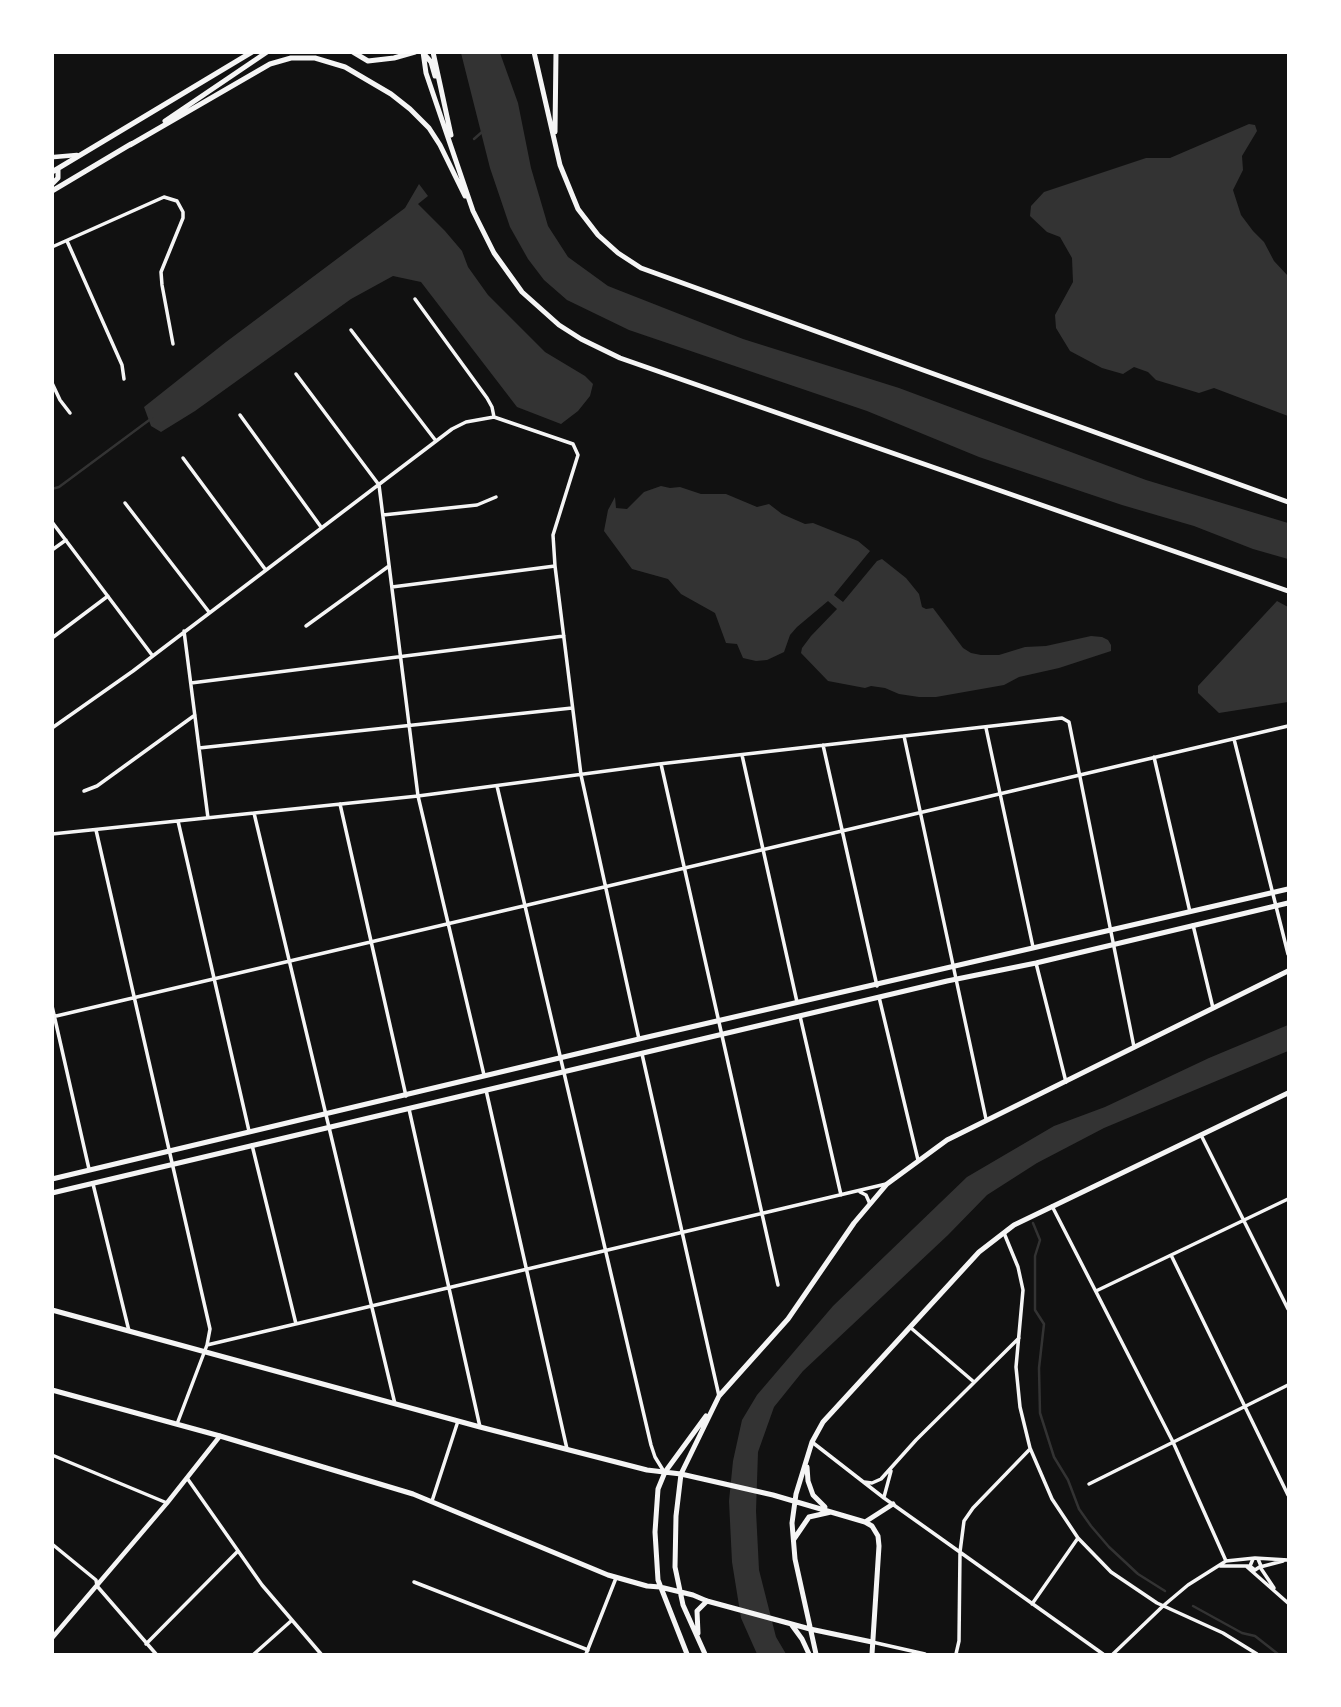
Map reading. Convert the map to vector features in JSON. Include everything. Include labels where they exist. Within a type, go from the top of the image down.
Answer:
[{"type":"main road","points":[[52,184],[58,178],[55,170],[252,52]]},
{"type":"main road","points":[[130,145],[267,52]]},
{"type":"main road","points":[[353,52],[368,61],[410,54]]},
{"type":"main road","points":[[433,52],[456,155]]},
{"type":"main road","points":[[534,52],[554,142],[569,190],[584,219],[618,253],[641,268],[1289,502]]},
{"type":"main road","points":[[554,142],[556,52]]},
{"type":"main road","points":[[422,53],[473,211]]},
{"type":"main road","points":[[422,53],[431,62],[442,90]]},
{"type":"main road","points":[[52,191],[270,64],[291,58],[315,58],[345,67],[391,94],[429,128],[495,253],[522,292],[559,325],[597,348],[1289,591]]},
{"type":"main road","points":[[52,1179],[639,1039],[719,1023],[1289,889]]},
{"type":"main road","points":[[52,1193],[1289,903]]},
{"type":"main road","points":[[705,1654],[678,1591],[675,1567],[676,1516],[681,1475],[719,1396],[788,1319],[854,1223],[887,1184],[947,1140],[986,1119],[1289,971]]},
{"type":"main road","points":[[816,1654],[792,1541],[794,1501],[822,1422],[979,1252],[1004,1233],[1052,1206],[1289,1093]]},
{"type":"main road","points":[[52,1310],[480,1427],[783,1498],[865,1522],[872,1526],[878,1536],[879,1546],[872,1654]]},
{"type":"main road","points":[[52,1390],[220,1436],[432,1501],[616,1578],[678,1591],[810,1629],[872,1642]]},
{"type":"main road","points":[[687,1654],[660,1587],[655,1532],[658,1489],[664,1472],[713,1408]]},
{"type":"main road","points":[[807,1461],[808,1481],[814,1498],[834,1511]]},
{"type":"main road","points":[[865,1522],[893,1504]]},
{"type":"main road","points":[[792,1541],[809,1517],[834,1511]]},
{"type":"main road","points":[[660,1587],[672,1582],[675,1567]]},
{"type":"main road","points":[[700,1643],[697,1611],[710,1602]]},
{"type":"main road","points":[[790,1623],[809,1654]]},
{"type":"street","points":[[55,170],[53,157],[88,152]]},
{"type":"street","points":[[52,247],[164,197],[177,201],[183,218],[161,272],[173,344]]},
{"type":"street","points":[[68,241],[122,365],[124,379]]},
{"type":"street","points":[[415,299],[487,398],[494,417]]},
{"type":"street","points":[[351,330],[436,441]]},
{"type":"street","points":[[296,374],[379,485],[418,796],[484,1077]]},
{"type":"street","points":[[52,383],[70,413]]},
{"type":"street","points":[[240,415],[321,527]]},
{"type":"street","points":[[52,728],[152,656],[436,441],[466,422],[494,417],[573,444],[578,455],[553,535],[555,566],[581,775],[639,1039]]},
{"type":"street","points":[[183,458],[266,570]]},
{"type":"street","points":[[383,515],[477,505],[496,497]]},
{"type":"street","points":[[125,503],[209,612]]},
{"type":"street","points":[[52,522],[152,656]]},
{"type":"street","points":[[52,550],[66,540]]},
{"type":"street","points":[[306,626],[389,566]]},
{"type":"street","points":[[392,587],[555,566]]},
{"type":"street","points":[[52,638],[108,596]]},
{"type":"street","points":[[184,631],[208,818]]},
{"type":"street","points":[[191,682],[564,636]]},
{"type":"street","points":[[199,748],[572,708]]},
{"type":"street","points":[[84,791],[97,786],[195,715]]},
{"type":"street","points":[[52,835],[418,796],[662,764],[1062,718],[1069,722],[1134,1048]]},
{"type":"street","points":[[54,1017],[1289,726]]},
{"type":"street","points":[[986,728],[1033,949]]},
{"type":"street","points":[[904,736],[986,1119]]},
{"type":"street","points":[[1234,739],[1289,954]]},
{"type":"street","points":[[823,745],[877,986]]},
{"type":"street","points":[[742,755],[797,1004]]},
{"type":"street","points":[[1154,757],[1190,912]]},
{"type":"street","points":[[662,764],[778,1285]]},
{"type":"street","points":[[497,786],[651,1445],[664,1472]]},
{"type":"street","points":[[340,804],[406,1096]]},
{"type":"street","points":[[254,813],[395,1404]]},
{"type":"street","points":[[178,821],[249,1131]]},
{"type":"street","points":[[96,830],[211,1329],[177,1424]]},
{"type":"street","points":[[1193,925],[1213,1009]]},
{"type":"street","points":[[1036,962],[1066,1082]]},
{"type":"street","points":[[879,998],[918,1160]]},
{"type":"street","points":[[52,1006],[89,1169]]},
{"type":"street","points":[[800,1016],[841,1195]]},
{"type":"street","points":[[642,1054],[719,1396]]},
{"type":"street","points":[[486,1090],[567,1449]]},
{"type":"street","points":[[409,1109],[480,1427]]},
{"type":"street","points":[[1201,1135],[1289,1309]]},
{"type":"street","points":[[252,1145],[296,1324]]},
{"type":"street","points":[[93,1182],[129,1331]]},
{"type":"street","points":[[207,1345],[887,1184]]},
{"type":"street","points":[[858,1191],[866,1195],[870,1204]]},
{"type":"street","points":[[1096,1291],[1289,1199]]},
{"type":"street","points":[[1052,1206],[1173,1442],[1227,1561]]},
{"type":"street","points":[[1004,1233],[1018,1267],[1023,1290],[1021,1337],[1017,1346],[1016,1367],[1020,1407],[1030,1448],[1052,1499],[1078,1538],[1111,1572],[1163,1606],[1223,1633],[1257,1654]]},
{"type":"street","points":[[1171,1255],[1289,1495]]},
{"type":"street","points":[[909,1327],[974,1382]]},
{"type":"street","points":[[863,1482],[877,1482],[892,1469],[916,1440],[1021,1337]]},
{"type":"street","points":[[1089,1483],[1289,1385]]},
{"type":"street","points":[[432,1501],[458,1421]]},
{"type":"street","points":[[53,1636],[167,1503],[220,1436]]},
{"type":"street","points":[[813,1442],[884,1498],[1103,1654]]},
{"type":"street","points":[[956,1654],[959,1641],[960,1552],[964,1521],[1030,1448]]},
{"type":"street","points":[[52,1455],[167,1503]]},
{"type":"street","points":[[884,1498],[892,1469]]},
{"type":"street","points":[[187,1478],[262,1586],[321,1654]]},
{"type":"street","points":[[1032,1604],[1078,1538]]},
{"type":"street","points":[[52,1544],[96,1580],[97,1586],[156,1654]]},
{"type":"street","points":[[146,1644],[238,1551]]},
{"type":"street","points":[[1248,1566],[1251,1560],[1257,1559]]},
{"type":"street","points":[[1257,1559],[1277,1593]]},
{"type":"street","points":[[1113,1654],[1163,1606],[1218,1565],[1227,1561],[1257,1559],[1286,1561]]},
{"type":"street","points":[[1218,1565],[1248,1566],[1255,1570],[1286,1561]]},
{"type":"street","points":[[1248,1566],[1289,1604]]},
{"type":"street","points":[[414,1582],[587,1652],[616,1578]]},
{"type":"street","points":[[254,1654],[291,1621]]},
{"type":"street","points":[[872,1642],[925,1654]]},
{"type":"shaded area","points":[[461,53],[500,53],[518,103],[531,168],[548,226],[568,257],[608,286],[743,339],[899,388],[1146,480],[1288,523],[1288,559],[979,457],[867,411],[629,330],[567,300],[544,280],[528,259],[510,227],[490,168]]},
{"type":"shaded area","points":[[1249,124],[1255,125],[1257,131],[1242,156],[1243,170],[1233,190],[1241,215],[1288,276],[1288,416],[1214,388],[1199,393],[1156,380],[1148,372],[1134,367],[1123,374],[1102,368],[1070,351],[1056,328],[1055,315],[1073,282],[1072,258],[1060,237],[1047,232],[1030,216],[1031,206],[1044,192],[1146,158],[1170,158]]},
{"type":"shaded area","points":[[419,184],[428,196],[418,204],[462,251],[468,267],[488,295],[545,352],[585,376],[593,384],[590,396],[578,411],[561,424],[517,407],[421,282],[393,276],[351,299],[195,411],[161,432],[151,426],[144,407],[405,208]]},
{"type":"shaded area","points":[[661,486],[680,487],[701,494],[726,494],[757,507],[769,504],[782,514],[805,524],[813,523],[858,541],[870,551],[834,595],[843,602],[877,561],[882,559],[906,578],[919,594],[922,607],[933,608],[963,648],[971,653],[999,655],[1025,647],[1046,646],[1091,636],[1108,640],[1111,651],[1059,668],[1019,677],[1004,685],[936,697],[899,694],[871,686],[865,688],[828,681],[801,653],[811,636],[837,609],[828,601],[790,635],[784,652],[767,660],[743,658],[737,644],[726,643],[715,613],[681,594],[668,579],[632,569],[604,531],[608,510],[615,497],[616,508],[627,509],[644,492]]},
{"type":"shaded area","points":[[1277,601],[1288,607],[1288,702],[1219,713],[1198,693],[1198,686]]},
{"type":"shaded area","points":[[1288,1025],[1288,1051],[1104,1128],[1037,1163],[987,1195],[803,1371],[774,1407],[758,1452],[756,1511],[759,1570],[776,1637],[786,1654],[757,1654],[741,1618],[732,1562],[729,1501],[733,1461],[742,1420],[757,1395],[833,1306],[967,1177],[1054,1126],[1105,1107],[1209,1058]]},
{"type":"waterway","points":[[474,139],[482,132]]},
{"type":"waterway","points":[[52,489],[59,487],[152,418]]},
{"type":"waterway","points":[[1033,1223],[1040,1240],[1035,1256],[1035,1310],[1044,1324],[1039,1368],[1040,1413],[1054,1457],[1068,1480],[1079,1509],[1091,1526],[1138,1574],[1165,1591]]},
{"type":"waterway","points":[[1193,1606],[1242,1633],[1255,1636],[1278,1654]]}]
